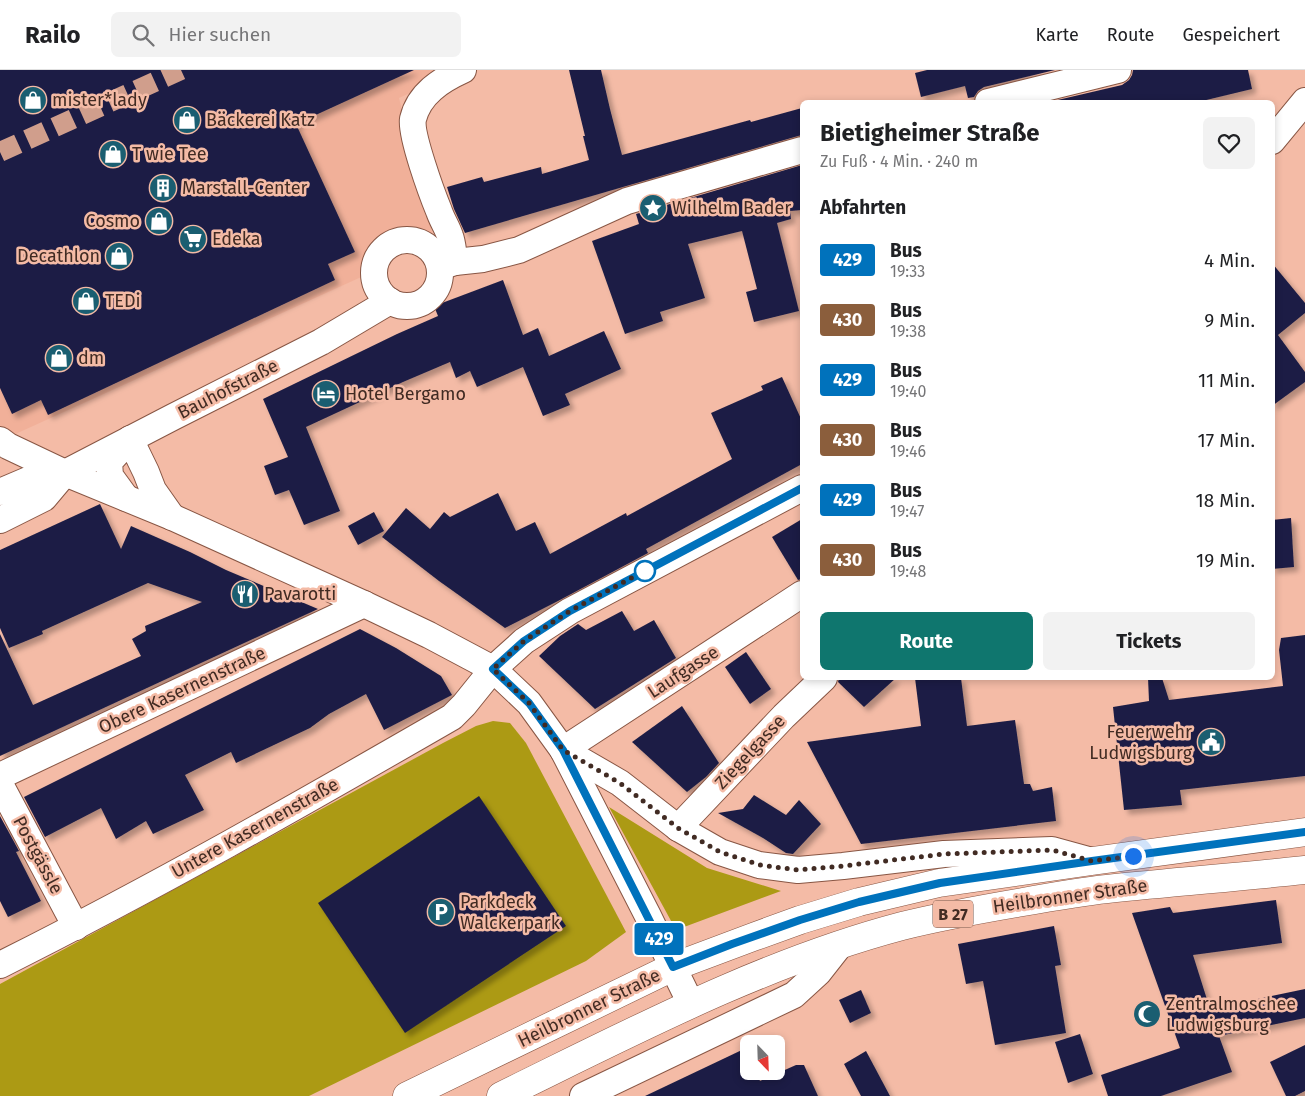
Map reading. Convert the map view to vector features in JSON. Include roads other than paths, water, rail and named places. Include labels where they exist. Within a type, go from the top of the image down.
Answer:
[{"type":"main road","name":"Heilbronner Straße","points":[[407,1096],[673,967],[753,937],[859,902],[940,883],[1305,832]]},
{"type":"main road","name":"Heilbronner Straße","points":[[500,1096],[691,1004],[748,979],[840,945],[900,927],[958,913],[1106,889],[1305,870]]},
{"type":"street","points":[[463,70],[435,86],[420,102],[413,121],[414,139],[439,212],[451,237],[447,264],[436,288],[421,303],[411,306],[400,305],[390,301],[382,294],[376,285],[374,274],[375,263],[380,254],[388,246],[398,241],[420,242],[447,264],[483,259],[519,250],[627,201],[800,151]]},
{"type":"street","points":[[996,100],[1118,70]]},
{"type":"street","points":[[1275,138],[1305,101]]},
{"type":"street","name":"Bauhofstraße","points":[[65,473],[321,342],[390,301]]},
{"type":"street","points":[[126,498],[110,476],[109,462],[130,439],[153,490],[172,517]]},
{"type":"street","points":[[0,440],[8,446],[65,473],[172,517],[364,604],[429,635],[493,669],[529,703],[563,750],[691,1004]]},
{"type":"street","points":[[0,492],[28,480],[65,473]]},
{"type":"street","points":[[0,520],[44,498],[65,473]]},
{"type":"street","name":"Untere Kasernenstraße","points":[[0,965],[76,927],[223,848],[452,717],[493,669],[524,641],[570,611],[800,489]]},
{"type":"street","name":"Laufgasse","points":[[563,750],[800,595]]},
{"type":"street","name":"Obere Kasernenstraße","points":[[0,776],[364,604]]},
{"type":"street","name":"Ziegelgasse","points":[[678,828],[784,716],[822,680]]},
{"type":"street","points":[[563,750],[620,783],[678,828],[720,852],[760,865],[798,870],[944,854],[1052,850],[1092,861]]},
{"type":"street","name":"Postgässle","points":[[0,784],[76,927]]},
{"type":"street","points":[[584,1096],[794,995],[818,973],[840,945]]},
{"type":"tunnel","points":[[0,152],[181,70]]},
{"type":"place","name":"mister*lady","points":[[33,100]]},
{"type":"place","name":"Bäckerei Katz","points":[[187,120]]},
{"type":"place","name":"T wie Tee","points":[[113,154]]},
{"type":"place","name":"Marstall-Center","points":[[163,188]]},
{"type":"place","name":"Wilhelm Bader","points":[[653,208]]},
{"type":"place","name":"Cosmo","points":[[159,221]]},
{"type":"place","name":"Edeka","points":[[193,239]]},
{"type":"place","name":"Decathlon","points":[[119,256]]},
{"type":"place","name":"TEDi","points":[[86,301]]},
{"type":"place","name":"dm","points":[[59,358]]},
{"type":"place","name":"Hotel Bergamo","points":[[326,394]]},
{"type":"place","name":"Pavarotti","points":[[245,594]]},
{"type":"place","name":"Feuerwehr Ludwigsburg","points":[[1211,742]]},
{"type":"place","name":"Parkdeck Walckerpark","points":[[441,912]]},
{"type":"place","name":"Zentralmoschee Ludwigsburg","points":[[1147,1014]]}]
